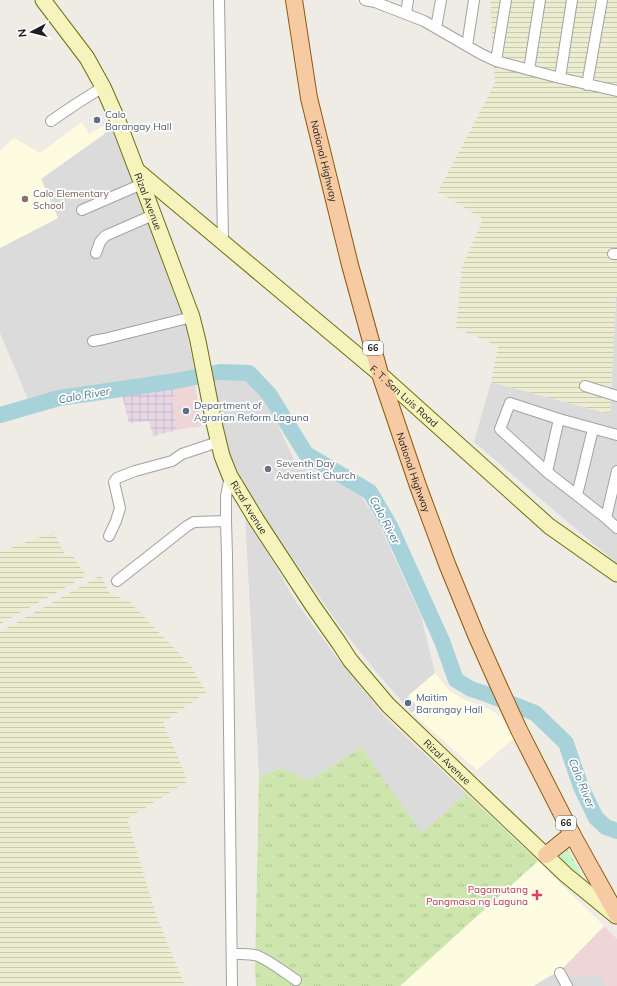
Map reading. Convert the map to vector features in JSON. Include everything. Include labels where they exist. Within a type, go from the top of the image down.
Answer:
[{"type":"main road","name":"Rizal Avenue","points":[[43,0],[87,58],[103,87],[177,274],[192,317],[222,456],[230,476],[256,519],[350,660],[388,706],[566,874],[617,916]]},
{"type":"main road","name":"National Highway","points":[[294,0],[309,98],[350,265],[380,374],[418,486],[444,557],[476,636],[519,730],[572,834],[617,916]]},
{"type":"main road","name":"F. T. San Luis Road","points":[[136,170],[380,374],[549,526],[617,573]]},
{"type":"main road","points":[[546,855],[572,834]]},
{"type":"street","points":[[219,0],[223,242]]},
{"type":"street","points":[[372,0],[424,21],[496,61],[587,85],[617,91]]},
{"type":"street","points":[[406,14],[408,0]]},
{"type":"street","points":[[436,28],[441,0]]},
{"type":"street","points":[[467,46],[474,0]]},
{"type":"street","points":[[496,61],[506,0]]},
{"type":"street","points":[[529,70],[540,0]]},
{"type":"street","points":[[560,78],[572,0]]},
{"type":"street","points":[[587,85],[602,0]]},
{"type":"street","points":[[51,121],[103,87]]},
{"type":"street","points":[[82,210],[142,184]]},
{"type":"street","points":[[96,253],[100,242],[105,236],[153,215]]},
{"type":"street","points":[[93,341],[104,340],[192,317]]},
{"type":"street","points":[[585,386],[617,395]]},
{"type":"street","points":[[617,435],[510,403],[500,429],[547,472],[617,528]]},
{"type":"street","points":[[547,472],[560,419]]},
{"type":"street","points":[[577,495],[593,429]]},
{"type":"street","points":[[109,536],[120,508],[114,482],[117,478],[135,471],[172,461],[182,454],[218,442]]},
{"type":"street","points":[[606,518],[617,471]]},
{"type":"street","points":[[230,476],[226,496],[226,520],[232,986]]},
{"type":"street","points":[[118,581],[194,522],[226,520]]},
{"type":"street","points":[[232,954],[250,954],[257,956],[296,980]]},
{"type":"street","points":[[560,973],[567,986]]},
{"type":"shaded area","name":"Calo Elementary School","points":[[82,122],[89,134],[111,122],[114,127],[41,179],[58,218],[0,248],[0,151],[14,138],[40,153]]},
{"type":"shaded area","points":[[114,127],[184,321],[195,371],[28,399],[0,333],[0,248],[58,218],[41,179]]},
{"type":"shaded area","points":[[616,298],[617,564],[474,442],[491,382],[610,414]]},
{"type":"shaded area","points":[[244,378],[264,394],[294,460],[359,493],[378,522],[421,616],[435,673],[408,696],[418,707],[412,713],[341,628],[244,485],[225,443],[214,381]]},
{"type":"shaded area","name":"Department of Agrarian Reform Laguna","points":[[195,385],[202,426],[177,430],[171,397],[175,396],[174,388]]},
{"type":"shaded area","points":[[174,388],[175,396],[171,397],[177,430],[153,436],[149,421],[129,423],[122,394]]},
{"type":"shaded area","points":[[245,513],[296,602],[335,655],[384,716],[466,793],[422,834],[361,747],[309,781],[282,768],[259,777]]},
{"type":"shaded area","points":[[435,673],[450,691],[465,700],[485,707],[502,717],[514,738],[477,770],[412,713],[418,707],[408,696]]},
{"type":"shaded area","name":"Pagamutang Pangmasa ng Laguna","points":[[538,861],[604,926],[562,969],[533,986],[400,986]]},
{"type":"shaded area","points":[[604,926],[617,939],[617,986],[607,986],[601,976],[567,976],[562,969]]},
{"type":"shaded area","points":[[562,969],[567,976],[601,976],[607,986],[533,986]]},
{"type":"green space","points":[[490,0],[617,0],[617,298],[610,414],[491,382],[498,346],[456,328],[462,267],[483,219],[438,192],[495,83]]},
{"type":"green space","points":[[54,532],[65,556],[71,553],[86,576],[0,624],[0,552]]},
{"type":"green space","points":[[101,575],[110,594],[129,601],[191,666],[206,692],[163,723],[188,781],[127,819],[156,915],[185,986],[0,986],[0,632]]},
{"type":"green space","points":[[361,747],[422,833],[466,793],[538,861],[400,986],[256,986],[255,972],[259,777],[282,768],[309,781]]},
{"type":"green space","points":[[566,846],[584,880],[557,854]]},
{"type":"waterway","name":"Calo River","points":[[0,415],[59,398],[176,381],[220,372],[249,373],[269,394],[306,454],[370,492],[390,526],[442,641],[456,680],[471,689],[535,713],[566,743],[581,787],[596,818],[606,827],[617,831]]},
{"type":"place","name":"Calo Barangay Hall","points":[[97,120]]},
{"type":"place","name":"Calo Elementary School","points":[[25,199]]},
{"type":"place","name":"Department of Agrarian Reform Laguna","points":[[186,411]]},
{"type":"place","name":"Seventh Day Adventist Church","points":[[268,469]]},
{"type":"place","name":"Maitim Barangay Hall","points":[[408,703]]},
{"type":"place","name":"Pagamutang Pangmasa ng Laguna","points":[[537,895]]}]
